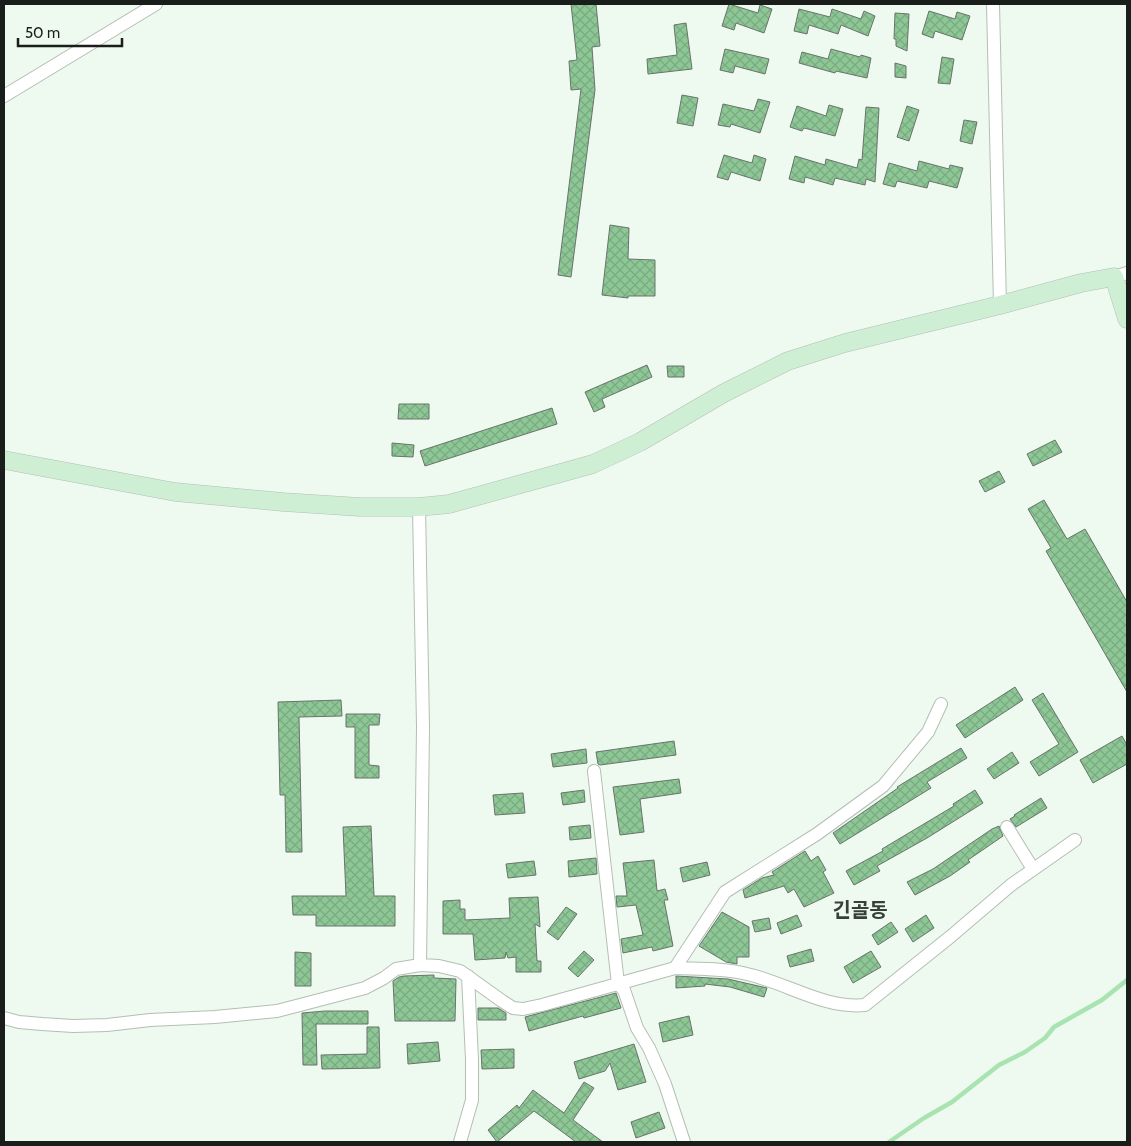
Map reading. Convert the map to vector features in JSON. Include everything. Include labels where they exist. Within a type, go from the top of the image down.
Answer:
[{"type":"main road","points":[[4,460],[175,492],[292,503],[360,507],[418,507],[449,504],[593,464],[640,442],[724,393],[788,361],[845,343],[1000,306],[1081,283],[1120,275],[1127,319]]},
{"type":"street","points":[[4,96],[156,4]]},
{"type":"street","points":[[993,4],[1000,306]]},
{"type":"street","points":[[418,507],[423,727],[420,965]]},
{"type":"street","points":[[675,968],[724,892],[817,834],[883,786],[928,732],[941,704]]},
{"type":"street","points":[[594,771],[618,984],[624,990],[637,1028],[649,1048],[665,1084],[684,1142]]},
{"type":"street","points":[[1007,827],[1033,869]]},
{"type":"street","points":[[4,1018],[19,1022],[73,1026],[277,1011],[365,988],[396,970],[420,965],[439,966],[460,971],[502,1002],[513,1008],[523,1009],[675,968],[712,969],[748,974],[822,999],[851,1006],[865,1005],[1011,885],[1075,840]]},
{"type":"street","points":[[460,1142],[472,1100],[468,976]]},
{"type":"building","points":[[571,4],[596,4],[600,46],[592,47],[595,90],[571,277],[558,275],[581,89],[571,90],[569,61],[577,60]]},
{"type":"building","points":[[729,4],[758,13],[760,5],[772,9],[764,33],[736,23],[734,30],[722,26]]},
{"type":"building","points":[[799,9],[830,17],[832,9],[861,19],[864,11],[875,16],[868,36],[841,25],[838,34],[809,25],[807,34],[794,31]]},
{"type":"building","points":[[929,11],[955,19],[957,12],[970,16],[962,40],[935,31],[933,38],[922,34]]},
{"type":"building","points":[[895,13],[909,14],[907,51],[896,46],[896,39],[894,39]]},
{"type":"building","points":[[686,23],[692,69],[648,74],[647,59],[677,55],[674,25]]},
{"type":"building","points":[[725,49],[769,59],[765,74],[735,66],[733,73],[720,70]]},
{"type":"building","points":[[831,49],[871,58],[867,78],[836,71],[835,73],[799,63],[802,52],[828,59]]},
{"type":"building","points":[[942,57],[954,59],[950,84],[938,83]]},
{"type":"building","points":[[895,63],[906,66],[906,78],[895,77]]},
{"type":"building","points":[[682,95],[698,98],[693,126],[677,123]]},
{"type":"building","points":[[758,99],[770,102],[760,133],[731,124],[730,127],[718,125],[723,104],[754,111]]},
{"type":"building","points":[[829,105],[843,109],[835,136],[804,128],[802,131],[790,127],[797,106],[826,116]]},
{"type":"building","points":[[907,106],[919,110],[909,141],[897,137]]},
{"type":"building","points":[[866,107],[879,108],[875,182],[866,179],[865,185],[835,178],[833,185],[805,177],[804,183],[789,179],[795,156],[825,165],[826,159],[857,168],[859,159],[862,160]]},
{"type":"building","points":[[964,120],[977,122],[972,144],[960,141]]},
{"type":"building","points":[[724,155],[752,163],[754,155],[766,159],[760,181],[731,172],[728,180],[717,177]]},
{"type":"building","points":[[919,161],[949,169],[950,165],[963,168],[957,188],[929,181],[927,188],[897,181],[895,187],[883,184],[889,163],[917,171]]},
{"type":"building","points":[[610,225],[629,228],[628,259],[655,260],[655,296],[628,296],[628,298],[602,295]]},
{"type":"building","points":[[647,365],[652,377],[602,399],[605,407],[594,412],[585,392]]},
{"type":"building","points":[[667,366],[684,366],[684,377],[668,377]]},
{"type":"building","points":[[399,404],[429,404],[429,419],[398,419]]},
{"type":"building","points":[[552,408],[557,424],[425,466],[420,451]]},
{"type":"building","points":[[1055,440],[1062,452],[1033,466],[1027,454]]},
{"type":"building","points":[[392,443],[414,445],[413,457],[392,456]]},
{"type":"building","points":[[999,471],[1005,482],[985,492],[979,481]]},
{"type":"building","points":[[1044,500],[1067,539],[1085,529],[1127,602],[1127,692],[1046,551],[1051,548],[1028,509]]},
{"type":"building","points":[[1015,687],[1023,700],[965,738],[956,725]]},
{"type":"building","points":[[1043,693],[1078,752],[1039,776],[1030,762],[1059,744],[1032,700]]},
{"type":"building","points":[[341,700],[342,716],[299,717],[302,852],[286,852],[285,795],[280,795],[278,702]]},
{"type":"building","points":[[346,714],[380,714],[379,725],[369,725],[369,765],[379,766],[379,778],[355,778],[355,727],[346,727]]},
{"type":"building","points":[[1122,736],[1127,745],[1127,764],[1093,783],[1080,760]]},
{"type":"building","points":[[674,741],[676,755],[598,764],[596,752]]},
{"type":"building","points":[[961,748],[967,758],[927,782],[931,788],[840,844],[833,833],[897,787]]},
{"type":"building","points":[[586,749],[587,763],[553,767],[551,754]]},
{"type":"building","points":[[1012,752],[1019,763],[994,779],[987,769]]},
{"type":"building","points":[[679,779],[681,793],[640,799],[644,832],[620,835],[613,787]]},
{"type":"building","points":[[584,790],[585,802],[563,805],[561,793]]},
{"type":"building","points":[[975,790],[983,803],[877,866],[880,871],[854,885],[846,871],[883,851],[882,849],[954,806],[953,804]]},
{"type":"building","points":[[523,793],[525,813],[495,815],[493,795]]},
{"type":"building","points":[[1041,798],[1047,808],[1016,827],[1010,819]]},
{"type":"building","points":[[590,825],[591,838],[570,840],[569,827]]},
{"type":"building","points":[[371,826],[374,896],[395,896],[395,926],[316,926],[316,915],[293,915],[292,896],[346,896],[343,827]]},
{"type":"building","points":[[999,826],[1003,836],[968,860],[970,862],[950,876],[915,895],[907,882],[933,869]]},
{"type":"building","points":[[805,851],[811,861],[818,856],[826,870],[823,872],[834,893],[804,907],[794,889],[788,893],[784,886],[745,898],[743,890],[762,878],[774,875],[772,872]]},
{"type":"building","points":[[596,858],[597,874],[569,877],[568,861]]},
{"type":"building","points":[[654,860],[657,891],[665,889],[668,900],[664,900],[673,946],[653,951],[652,947],[623,953],[621,939],[643,935],[636,905],[617,907],[616,896],[627,896],[623,863]]},
{"type":"building","points":[[534,861],[536,875],[508,878],[506,864]]},
{"type":"building","points":[[707,862],[710,875],[683,882],[680,868]]},
{"type":"building","points":[[538,897],[540,927],[535,924],[537,961],[541,961],[541,972],[516,972],[516,957],[508,958],[506,952],[505,958],[475,960],[473,934],[443,934],[443,901],[460,900],[460,909],[465,909],[465,920],[510,918],[509,898]]},
{"type":"building","points":[[566,907],[577,914],[558,940],[547,932]]},
{"type":"building","points":[[722,912],[749,927],[749,957],[737,957],[737,964],[726,962],[699,946]]},
{"type":"building","points":[[797,915],[802,926],[781,934],[777,923]]},
{"type":"building","points":[[926,915],[934,928],[913,942],[905,929]]},
{"type":"building","points":[[769,918],[771,929],[755,932],[752,921]]},
{"type":"building","points":[[891,922],[898,932],[878,945],[872,935]]},
{"type":"building","points":[[811,949],[814,961],[790,967],[787,956]]},
{"type":"building","points":[[584,951],[594,960],[578,977],[568,968]]},
{"type":"building","points":[[871,951],[881,967],[853,983],[844,967]]},
{"type":"building","points":[[295,952],[311,953],[311,986],[295,986]]},
{"type":"building","points":[[434,975],[434,978],[456,979],[455,1021],[395,1021],[393,981],[404,976]]},
{"type":"building","points":[[676,976],[728,979],[767,988],[764,997],[730,987],[705,984],[705,986],[676,988]]},
{"type":"building","points":[[616,993],[621,1008],[529,1031],[525,1017]]},
{"type":"building","points":[[478,1008],[498,1008],[506,1013],[506,1020],[478,1020]]},
{"type":"building","points":[[368,1011],[368,1024],[316,1024],[317,1065],[303,1065],[302,1013]]},
{"type":"building","points":[[689,1016],[693,1035],[663,1042],[659,1023]]},
{"type":"building","points":[[367,1027],[379,1027],[380,1068],[322,1069],[321,1055],[367,1054]]},
{"type":"building","points":[[438,1042],[440,1061],[408,1064],[407,1044]]},
{"type":"building","points":[[634,1044],[646,1082],[618,1090],[610,1063],[605,1071],[579,1079],[574,1062]]},
{"type":"building","points":[[514,1049],[514,1068],[482,1069],[481,1050]]},
{"type":"building","points":[[584,1082],[594,1088],[573,1120],[603,1142],[576,1142],[534,1111],[497,1142],[488,1130],[517,1105],[519,1108],[533,1090],[564,1113]]},
{"type":"building","points":[[659,1112],[665,1128],[636,1138],[631,1122]]},
{"type":"waterway","points":[[889,1142],[924,1118],[952,1102],[999,1065],[1025,1052],[1045,1038],[1054,1027],[1102,1000],[1127,980]]},
{"type":"district","name":"긴골동","points":[[860,910]]}]
